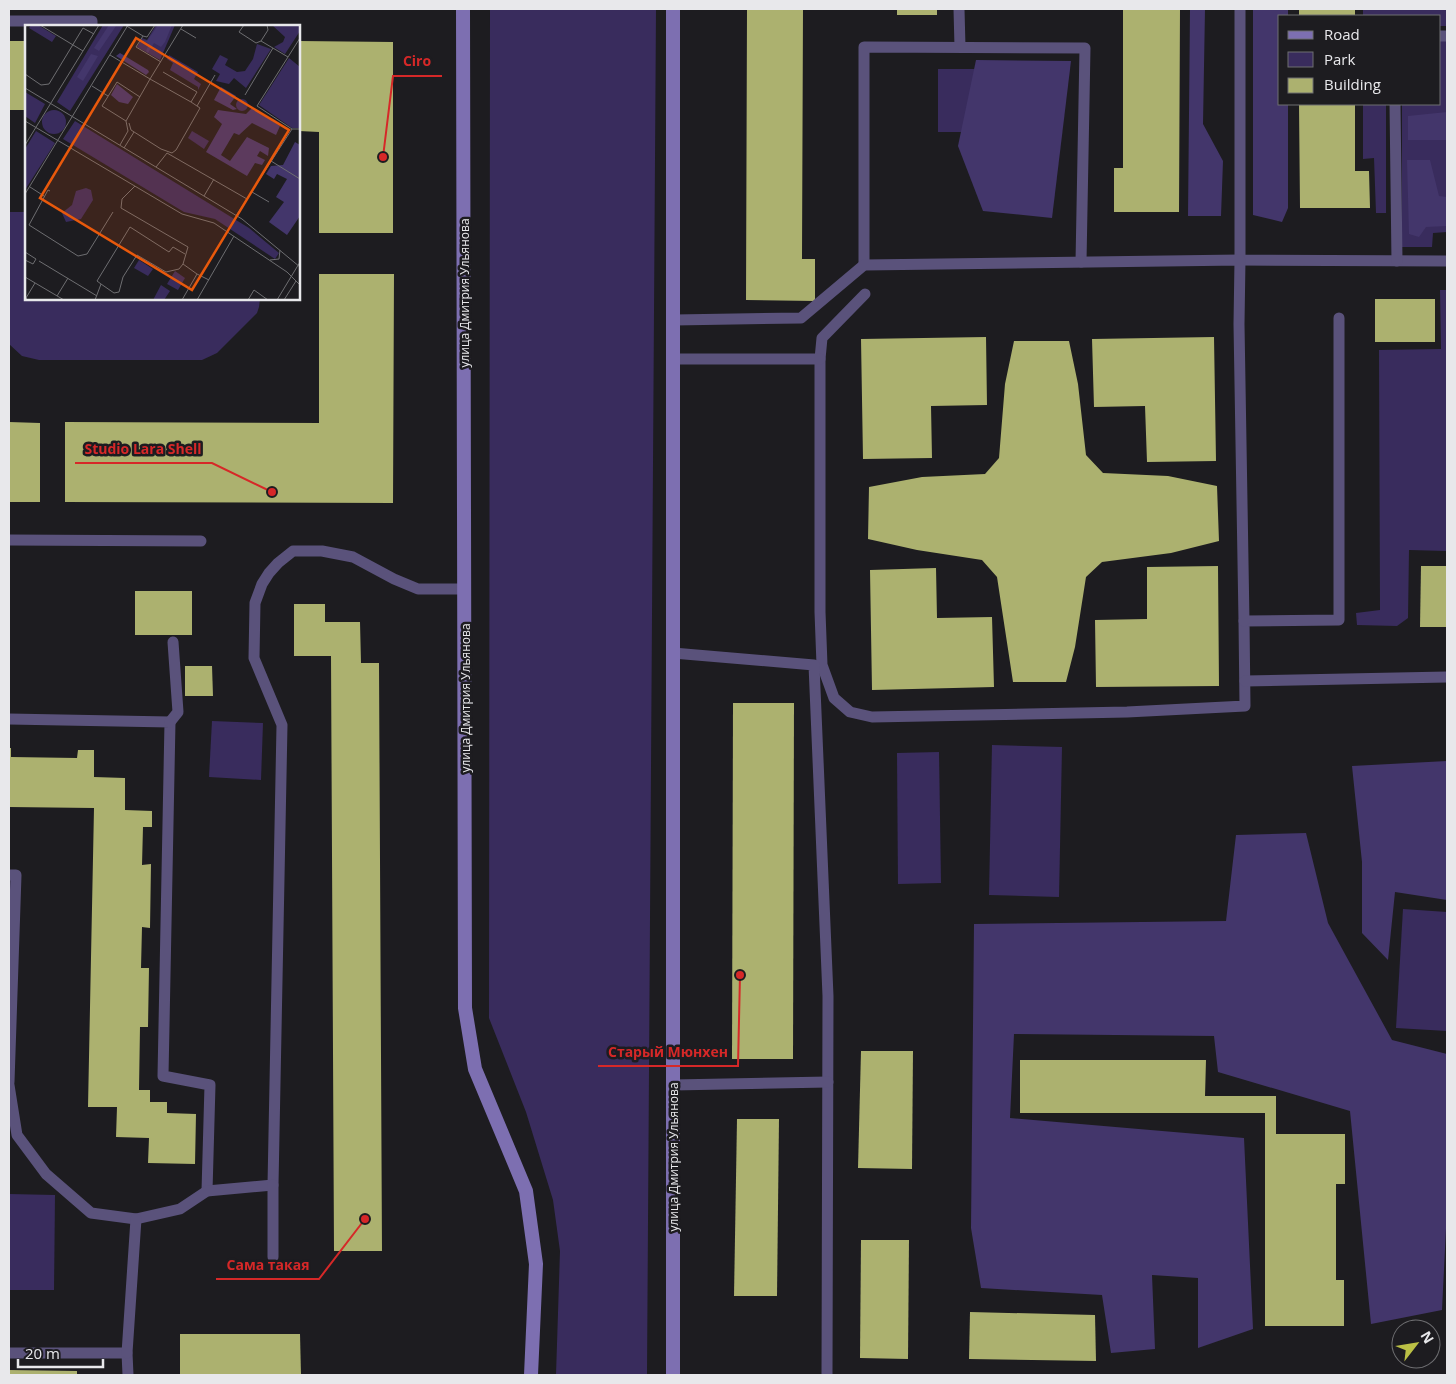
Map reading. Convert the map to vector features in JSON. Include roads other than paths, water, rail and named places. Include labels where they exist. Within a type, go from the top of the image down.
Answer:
[{"type":"main road","name":"улица Дмитрия Ульянова","points":[[463,9],[465,1008],[475,1069],[526,1191],[536,1264],[531,1375]]},
{"type":"main road","name":"улица Дмитрия Ульянова","points":[[673,1375],[674,9]]},
{"type":"lane","points":[[38,9],[38,21]]},
{"type":"lane","points":[[960,9],[960,47]]},
{"type":"lane","points":[[865,294],[822,338],[820,359],[820,612],[822,665],[834,698],[850,712],[872,717],[1127,712],[1245,706],[1239,324],[1240,9]]},
{"type":"lane","points":[[9,21],[92,21],[92,25]]},
{"type":"lane","points":[[864,265],[864,47],[1085,48],[1081,262]]},
{"type":"lane","points":[[1395,105],[1397,261]]},
{"type":"lane","points":[[674,320],[801,318],[864,265],[1240,260],[1447,261]]},
{"type":"lane","points":[[1244,621],[1339,620],[1339,318]]},
{"type":"lane","points":[[673,359],[820,359]]},
{"type":"lane","points":[[9,540],[201,540]]},
{"type":"lane","points":[[273,1257],[282,725],[254,658],[255,603],[262,584],[269,573],[293,551],[322,551],[353,557],[394,579],[418,589],[465,589]]},
{"type":"lane","points":[[173,642],[178,712],[170,722],[164,1076],[210,1085],[207,1191]]},
{"type":"lane","points":[[673,653],[814,665],[828,996],[827,1375]]},
{"type":"lane","points":[[1245,681],[1447,678]]},
{"type":"lane","points":[[9,718],[170,722]]},
{"type":"lane","points":[[9,875],[16,875],[9,1084],[17,1136],[46,1174],[91,1213],[136,1219],[180,1209],[207,1191],[273,1185]]},
{"type":"lane","points":[[673,1085],[828,1082]]},
{"type":"lane","points":[[128,1375],[127,1353],[136,1219]]},
{"type":"lane","points":[[9,1353],[127,1353]]},
{"type":"place","name":"Ciro","points":[[383,157]]},
{"type":"place","name":"Studio Lara Shell","points":[[272,492]]},
{"type":"place","name":"Старый Мюнхен","points":[[740,975]]},
{"type":"place","name":"Сама такая","points":[[365,1219]]}]
